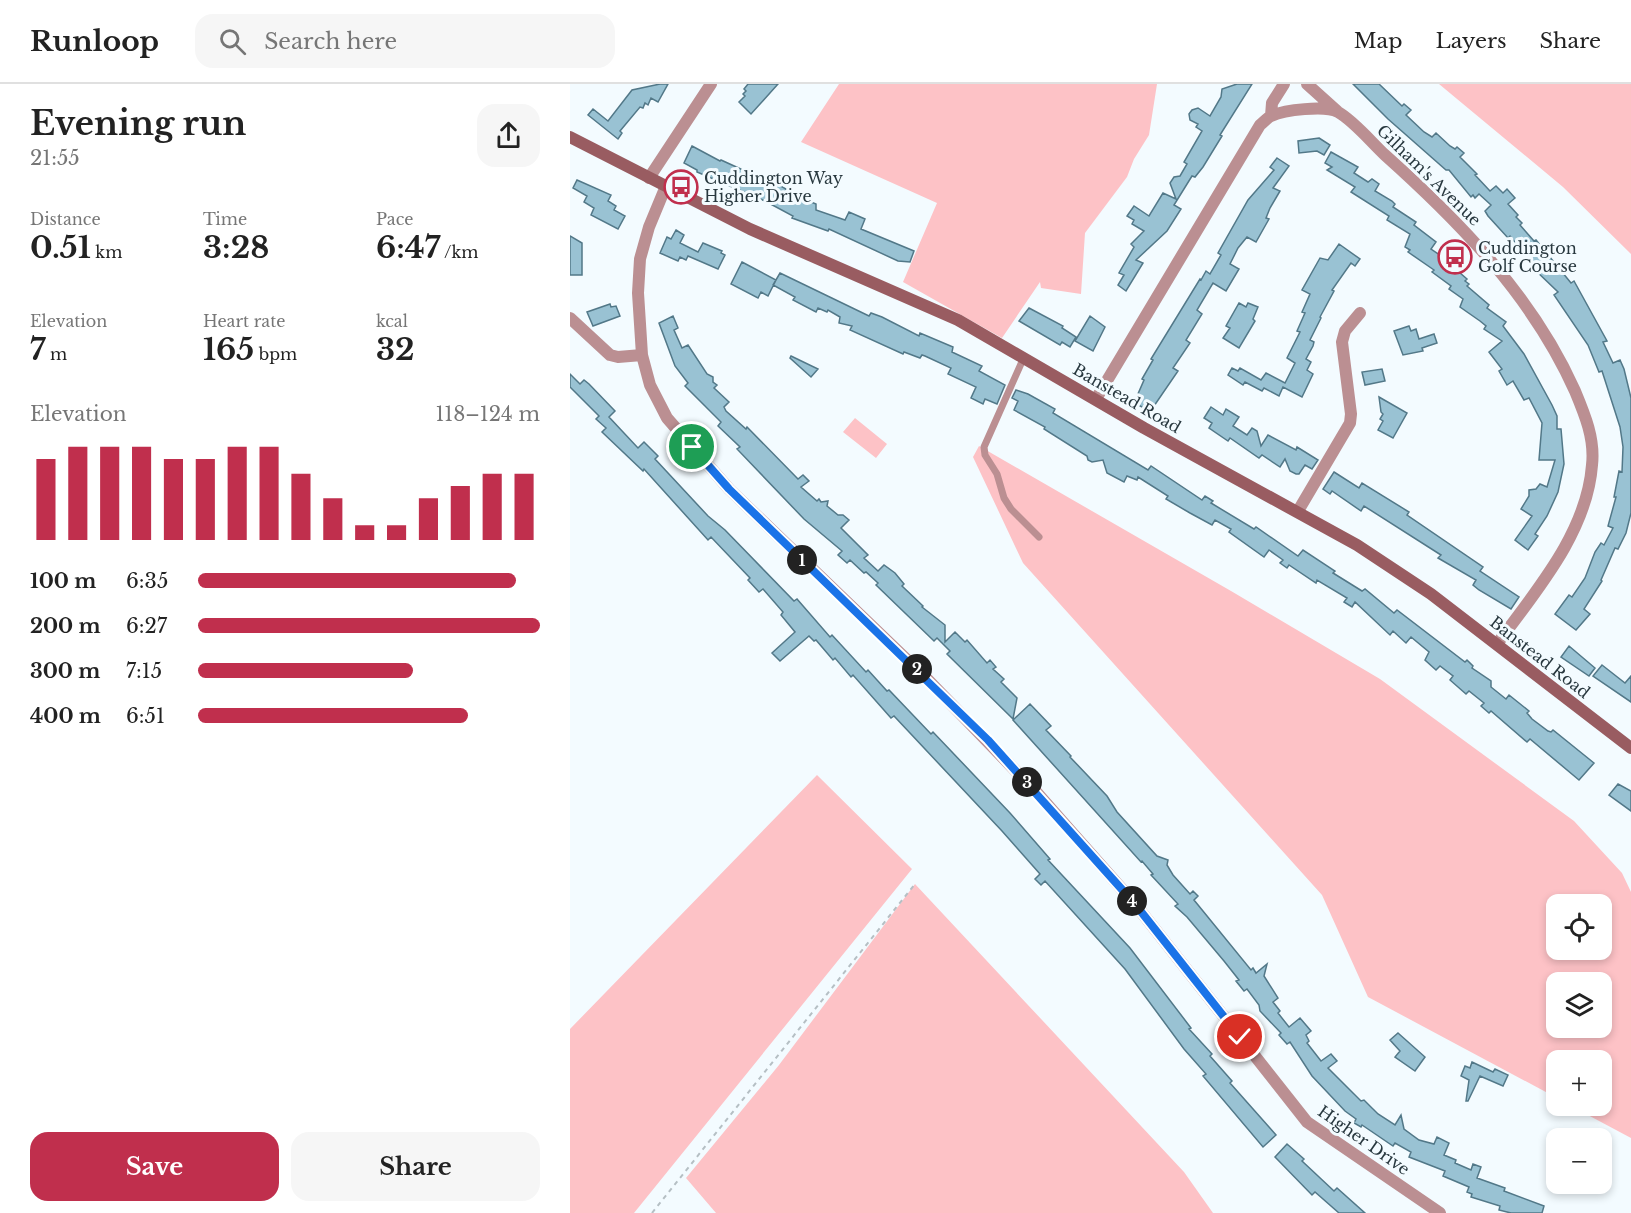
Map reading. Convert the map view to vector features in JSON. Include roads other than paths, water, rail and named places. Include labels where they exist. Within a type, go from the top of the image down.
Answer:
[{"type":"street","points":[[649,178],[711,84]]},
{"type":"street","points":[[1271,116],[1272,104],[1284,84]]},
{"type":"street","name":"Gilham's Avenue","points":[[1307,84],[1414,181],[1496,267],[1527,308],[1558,356],[1589,427],[1593,446],[1590,482],[1575,524],[1551,569],[1497,644]]},
{"type":"street","points":[[1096,399],[1260,124],[1271,116],[1290,111],[1312,109],[1337,111]]},
{"type":"street","name":"Banstead Road","points":[[570,137],[750,229],[930,307],[1298,511],[1399,572],[1497,644],[1631,748]]},
{"type":"street","name":"Higher Drive","points":[[666,186],[649,226],[640,259],[638,302],[642,355],[650,385],[667,418],[729,489],[935,687],[1038,794],[1135,904],[1307,1122],[1440,1213]]},
{"type":"street","points":[[1298,511],[1350,423],[1351,414],[1342,342],[1345,331],[1360,313]]},
{"type":"street","points":[[570,318],[601,350],[610,355],[618,357],[642,355]]},
{"type":"lane","points":[[1023,357],[984,447],[985,455],[997,474],[1004,498],[1038,537]]},
{"type":"place","name":"Cuddington Way Higher Drive","points":[[681,187]]},
{"type":"place","name":"Cuddington Golf Course","points":[[1455,257]]}]
